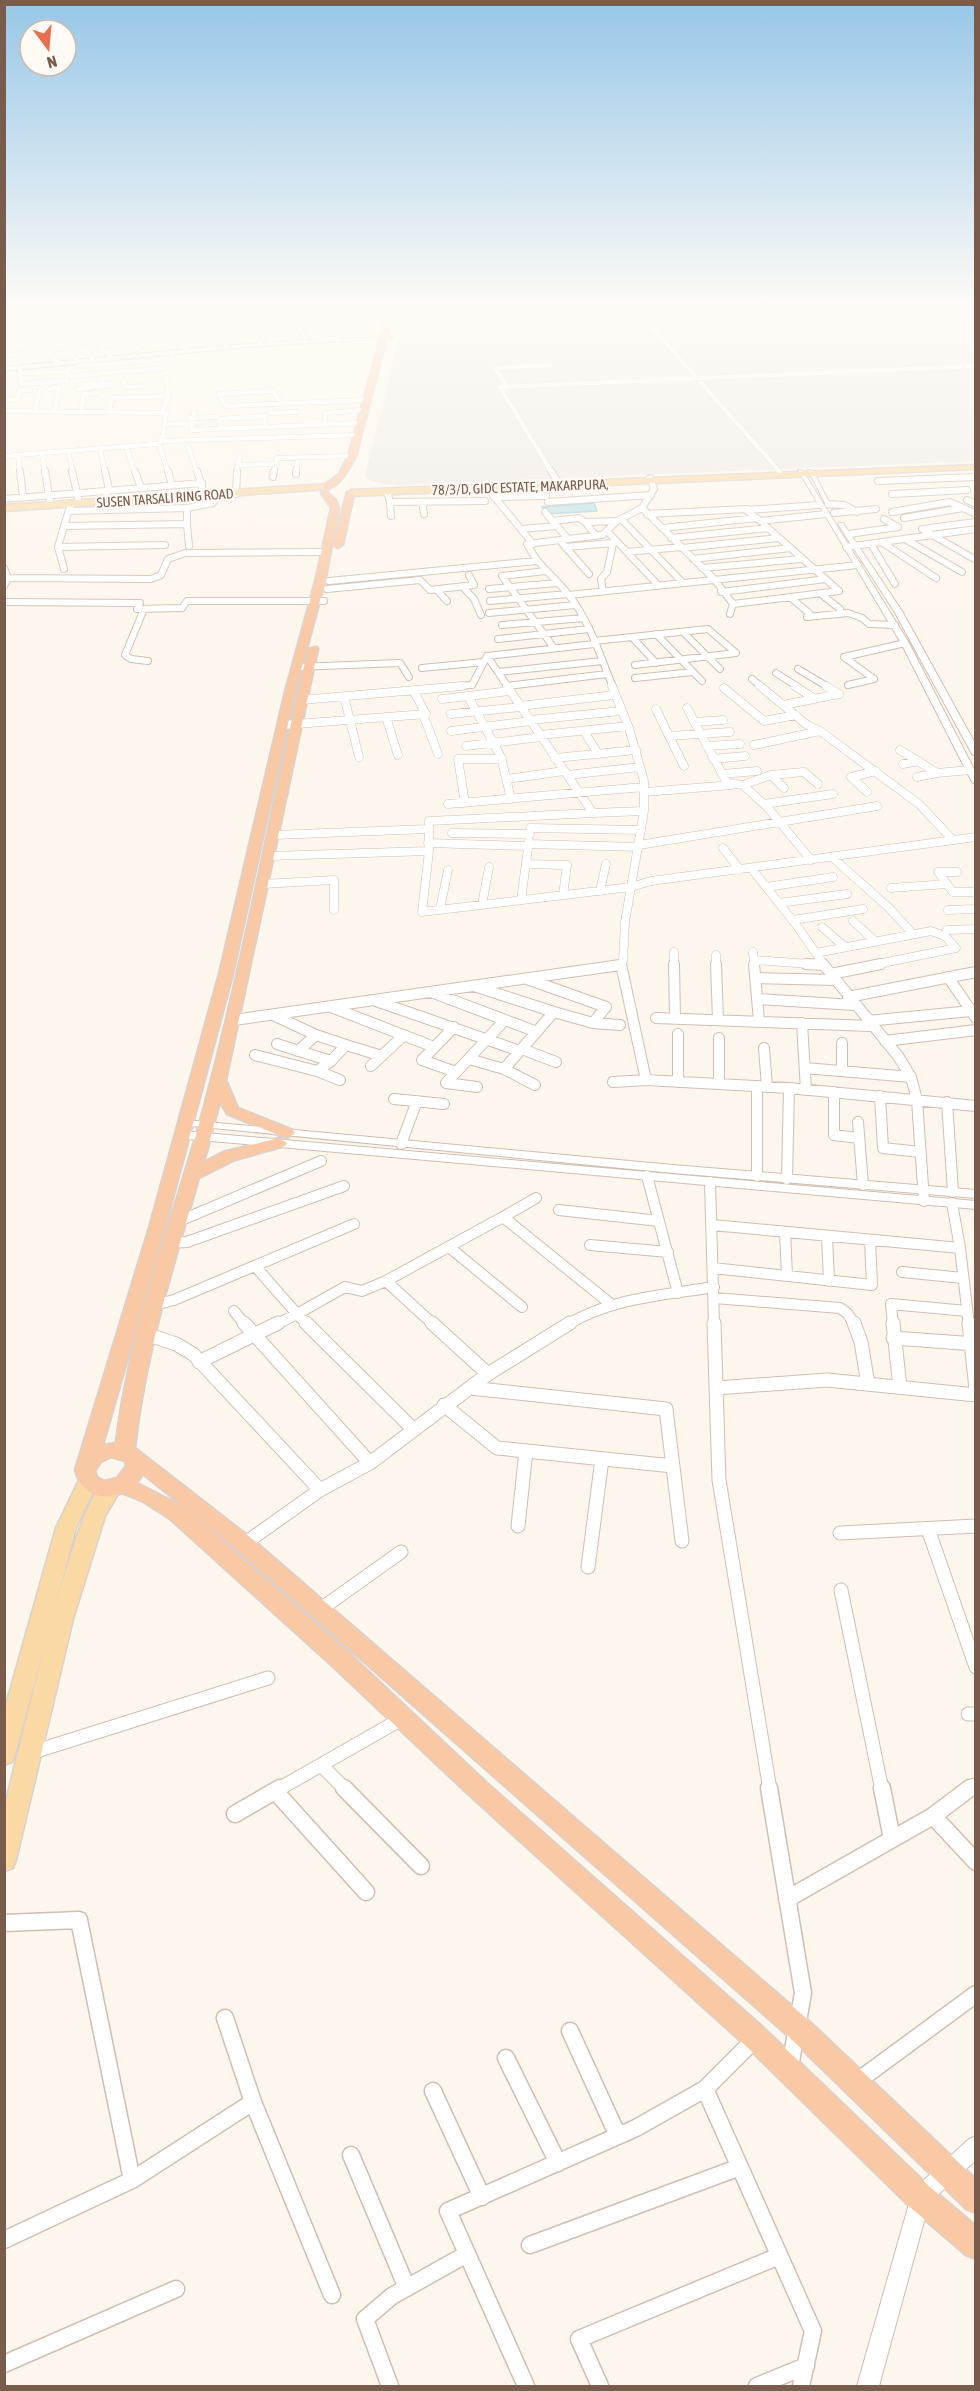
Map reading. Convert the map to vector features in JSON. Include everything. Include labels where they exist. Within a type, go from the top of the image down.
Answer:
[{"type":"highway","points":[[326,490],[342,476],[352,456],[362,418]]},
{"type":"highway","points":[[369,418],[226,974],[88,1472],[97,1488],[117,1487],[149,1496],[177,1513],[756,2038],[920,2197],[975,2245]]},
{"type":"highway","points":[[326,490],[338,495],[352,487]]},
{"type":"highway","points":[[324,593],[326,552],[335,508],[326,490]]},
{"type":"highway","points":[[117,1487],[135,1474],[136,1461],[129,1453],[130,1398],[170,1243],[205,1131],[234,1020],[270,856],[289,724],[301,700],[303,667]]},
{"type":"highway","points":[[219,1081],[232,1111],[283,1138]]},
{"type":"highway","points":[[192,1174],[229,1156],[283,1138]]},
{"type":"highway","points":[[88,1472],[101,1453],[117,1450],[129,1453],[244,1544],[797,2027],[975,2199]]},
{"type":"main road","name":"78/3/D, GIDC ESTATE, MAKARPURA,","points":[[352,487],[377,490],[975,465]]},
{"type":"main road","name":"78/3/D, GIDC ESTATE, MAKARPURA,","points":[[352,487],[387,492],[780,472],[959,468],[975,465]]},
{"type":"main road","name":"SUSEN TARSALI RING ROAD","points":[[4,510],[326,490]]},
{"type":"main road","name":"SUSEN TARSALI RING ROAD","points":[[4,510],[326,490]]},
{"type":"main road","points":[[4,1755],[66,1528],[88,1472]]},
{"type":"main road","points":[[4,1860],[62,1619],[95,1514],[117,1487]]},
{"type":"street","points":[[165,418],[163,433],[171,485]]},
{"type":"street","points":[[194,418],[219,430]]},
{"type":"street","points":[[4,456],[157,444],[163,433],[194,418]]},
{"type":"street","points":[[192,430],[194,418]]},
{"type":"street","points":[[219,430],[220,419],[231,418]]},
{"type":"street","points":[[264,418],[265,436]]},
{"type":"street","points":[[325,418],[325,424]]},
{"type":"street","points":[[519,418],[558,482]]},
{"type":"street","points":[[733,418],[780,472]]},
{"type":"street","points":[[163,433],[265,426],[361,423]]},
{"type":"street","points":[[316,436],[317,424]]},
{"type":"street","points":[[290,425],[293,437]]},
{"type":"street","points":[[163,433],[219,430],[265,436],[357,435]]},
{"type":"street","points":[[188,446],[205,496]]},
{"type":"street","points":[[126,447],[141,488]]},
{"type":"street","points":[[100,449],[109,490],[106,491],[109,502]]},
{"type":"street","points":[[64,569],[58,548],[76,493],[68,451]]},
{"type":"street","points":[[42,453],[50,506]]},
{"type":"street","points":[[18,455],[23,498]]},
{"type":"street","points":[[236,494],[240,456]]},
{"type":"street","points":[[273,477],[277,458],[352,456]]},
{"type":"street","points":[[257,465],[258,458]]},
{"type":"street","points":[[296,474],[298,458]]},
{"type":"street","points":[[238,465],[276,464]]},
{"type":"street","points":[[959,468],[975,477]]},
{"type":"street","points":[[910,470],[937,499]]},
{"type":"street","points":[[806,473],[846,547],[905,642],[975,782]]},
{"type":"street","points":[[878,481],[975,477]]},
{"type":"street","points":[[646,1080],[620,965],[623,961],[625,922],[644,811],[645,790],[640,767],[628,726],[589,629],[568,594],[536,561],[527,544],[596,536],[607,531],[619,520],[644,505],[654,489],[651,479]]},
{"type":"street","points":[[4,499],[202,483]]},
{"type":"street","points":[[544,485],[547,501]]},
{"type":"street","points":[[885,487],[924,485],[967,487],[892,494]]},
{"type":"street","points":[[484,488],[533,544]]},
{"type":"street","points":[[390,502],[486,504],[484,488]]},
{"type":"street","points":[[387,492],[391,516]]},
{"type":"street","points":[[494,497],[585,501],[596,497],[651,495]]},
{"type":"street","points":[[73,507],[187,508],[213,503],[216,498]]},
{"type":"street","points":[[967,500],[975,504]]},
{"type":"street","points":[[422,502],[424,514]]},
{"type":"street","points":[[892,512],[950,502],[975,514]]},
{"type":"street","points":[[598,503],[644,505]]},
{"type":"street","points":[[644,505],[647,514],[714,579],[733,604]]},
{"type":"street","points":[[647,514],[824,505],[844,505],[857,512]]},
{"type":"street","points":[[187,508],[189,546]]},
{"type":"street","points":[[733,604],[839,591],[745,508]]},
{"type":"street","points":[[913,508],[947,526]]},
{"type":"street","points":[[904,518],[963,508]]},
{"type":"street","points":[[662,528],[876,509]]},
{"type":"street","points":[[944,512],[966,523]]},
{"type":"street","points":[[545,513],[568,539]]},
{"type":"street","points":[[830,514],[849,534],[899,613],[975,754]]},
{"type":"street","points":[[520,529],[579,518],[596,536]]},
{"type":"street","points":[[849,534],[898,526],[884,519]]},
{"type":"street","points":[[585,522],[619,520],[683,583]]},
{"type":"street","points":[[975,522],[922,529],[975,560]]},
{"type":"street","points":[[710,523],[744,553]]},
{"type":"street","points":[[143,544],[147,524]]},
{"type":"street","points":[[64,526],[187,524]]},
{"type":"street","points":[[98,546],[108,525]]},
{"type":"street","points":[[671,538],[768,528]]},
{"type":"street","points":[[846,547],[975,529]]},
{"type":"street","points":[[603,591],[601,579],[607,572],[613,544],[607,531]]},
{"type":"street","points":[[627,552],[779,538]]},
{"type":"street","points":[[905,539],[962,572]]},
{"type":"street","points":[[560,540],[589,574]]},
{"type":"street","points":[[883,543],[936,578]]},
{"type":"street","points":[[571,554],[613,544]]},
{"type":"street","points":[[565,547],[613,544],[627,552],[658,585]]},
{"type":"street","points":[[871,544],[895,584]]},
{"type":"street","points":[[58,548],[165,545]]},
{"type":"street","points":[[693,559],[791,548]]},
{"type":"street","points":[[6,578],[151,579],[160,575],[168,559],[185,553],[326,552]]},
{"type":"street","points":[[702,568],[802,559]]},
{"type":"street","points":[[324,593],[426,572],[536,561]]},
{"type":"street","points":[[753,564],[765,574]]},
{"type":"street","points":[[490,601],[858,565]]},
{"type":"street","points":[[4,568],[6,578],[4,586]]},
{"type":"street","points":[[440,570],[452,587]]},
{"type":"street","points":[[546,571],[502,576],[554,648]]},
{"type":"street","points":[[426,572],[447,601]]},
{"type":"street","points":[[4,602],[140,603],[137,609],[182,608],[187,601],[324,593],[420,580],[430,590],[474,585],[468,575]]},
{"type":"street","points":[[721,591],[826,579]]},
{"type":"street","points":[[489,589],[557,583]]},
{"type":"street","points":[[463,586],[474,599],[481,615]]},
{"type":"street","points":[[821,594],[840,609]]},
{"type":"street","points":[[790,597],[808,615],[850,612],[861,616],[869,624],[895,625]]},
{"type":"street","points":[[730,614],[733,604]]},
{"type":"street","points":[[489,613],[576,605]]},
{"type":"street","points":[[144,609],[125,655],[131,659],[148,661]]},
{"type":"street","points":[[502,625],[583,618]]},
{"type":"street","points":[[498,639],[589,629]]},
{"type":"street","points":[[432,688],[420,665],[485,659],[656,634],[708,629],[736,653],[635,665]]},
{"type":"street","points":[[682,632],[720,669]]},
{"type":"street","points":[[656,634],[702,681]]},
{"type":"street","points":[[632,637],[656,663]]},
{"type":"street","points":[[848,685],[874,679],[844,657],[905,642]]},
{"type":"street","points":[[539,650],[561,680]]},
{"type":"street","points":[[485,659],[498,672],[593,813]]},
{"type":"street","points":[[301,700],[472,685],[485,659]]},
{"type":"street","points":[[498,672],[602,661]]},
{"type":"street","points":[[303,667],[400,663],[409,677]]},
{"type":"street","points":[[783,705],[839,694],[798,669]]},
{"type":"street","points":[[635,678],[693,672]]},
{"type":"street","points":[[776,673],[815,699]]},
{"type":"street","points":[[442,699],[607,675]]},
{"type":"street","points":[[752,679],[796,715],[919,804],[953,840]]},
{"type":"street","points":[[724,688],[764,721],[796,715]]},
{"type":"street","points":[[413,690],[426,714],[423,714]]},
{"type":"street","points":[[451,714],[614,695]]},
{"type":"street","points":[[344,696],[359,757]]},
{"type":"street","points":[[468,696],[502,759],[511,799]]},
{"type":"street","points":[[687,708],[727,783],[732,784]]},
{"type":"street","points":[[656,709],[684,766]]},
{"type":"street","points":[[451,731],[621,711]]},
{"type":"street","points":[[289,724],[423,714]]},
{"type":"street","points":[[423,714],[438,754]]},
{"type":"street","points":[[586,714],[597,729]]},
{"type":"street","points":[[386,717],[398,755]]},
{"type":"street","points":[[694,722],[723,720]]},
{"type":"street","points":[[466,746],[628,726]]},
{"type":"street","points":[[584,730],[598,754]]},
{"type":"street","points":[[753,745],[820,731]]},
{"type":"street","points":[[669,736],[730,732]]},
{"type":"street","points":[[707,746],[740,744]]},
{"type":"street","points":[[555,758],[636,750]]},
{"type":"street","points":[[900,750],[937,773]]},
{"type":"street","points":[[713,759],[745,756]]},
{"type":"street","points":[[465,803],[458,759],[502,759]]},
{"type":"street","points":[[903,764],[919,761]]},
{"type":"street","points":[[507,778],[640,767]]},
{"type":"street","points":[[917,777],[970,770]]},
{"type":"street","points":[[722,774],[757,771]]},
{"type":"street","points":[[867,792],[851,777],[876,771]]},
{"type":"street","points":[[448,804],[578,792],[743,785],[771,775],[801,772],[818,784]]},
{"type":"street","points":[[771,775],[784,788]]},
{"type":"street","points":[[743,785],[764,804],[811,860]]},
{"type":"street","points":[[764,804],[833,794]]},
{"type":"street","points":[[270,856],[429,847],[639,846],[877,806]]},
{"type":"street","points":[[644,811],[429,821],[429,847],[422,912],[632,887],[651,881],[975,837]]},
{"type":"street","points":[[521,900],[532,816]]},
{"type":"street","points":[[273,835],[428,829]]},
{"type":"street","points":[[452,832],[641,830]]},
{"type":"street","points":[[723,848],[766,887],[911,1077],[917,1100],[924,1195]]},
{"type":"street","points":[[832,857],[889,908],[913,934]]},
{"type":"street","points":[[526,864],[567,865],[563,895]]},
{"type":"street","points":[[600,891],[606,864]]},
{"type":"street","points":[[482,905],[489,867]]},
{"type":"street","points":[[441,909],[448,870]]},
{"type":"street","points":[[957,872],[938,872],[953,892],[975,892]]},
{"type":"street","points":[[766,887],[833,877]]},
{"type":"street","points":[[263,884],[334,880],[334,910]]},
{"type":"street","points":[[891,888],[947,884]]},
{"type":"street","points":[[779,903],[847,894]]},
{"type":"street","points":[[793,920],[863,909]]},
{"type":"street","points":[[948,910],[975,909]]},
{"type":"street","points":[[853,921],[875,941]]},
{"type":"street","points":[[822,927],[845,947]]},
{"type":"street","points":[[947,930],[975,929]]},
{"type":"street","points":[[755,978],[833,977],[956,948],[939,932],[931,931],[816,953]]},
{"type":"street","points":[[674,952],[675,1018]]},
{"type":"street","points":[[716,955],[718,1020]]},
{"type":"street","points":[[759,1022],[753,956],[824,965]]},
{"type":"street","points":[[234,1020],[620,965]]},
{"type":"street","points":[[757,999],[851,1001],[975,972]]},
{"type":"street","points":[[656,1018],[869,1023],[973,1014],[948,977]]},
{"type":"street","points":[[522,978],[606,1007],[593,1023]]},
{"type":"street","points":[[472,985],[593,1023],[620,1024]]},
{"type":"street","points":[[429,991],[537,1032]]},
{"type":"street","points":[[373,1000],[556,1062]]},
{"type":"street","points":[[328,1006],[434,1047]]},
{"type":"street","points":[[504,1069],[554,1012]]},
{"type":"street","points":[[272,1015],[316,1035],[382,1056]]},
{"type":"street","points":[[477,1087],[446,1083],[504,1021]]},
{"type":"street","points":[[802,1023],[806,1090]]},
{"type":"street","points":[[454,1027],[422,1060],[456,1072]]},
{"type":"street","points":[[885,1041],[975,1030]]},
{"type":"street","points":[[678,1034],[678,1082]]},
{"type":"street","points":[[298,1051],[316,1035]]},
{"type":"street","points":[[371,1066],[404,1035]]},
{"type":"street","points":[[719,1038],[719,1084]]},
{"type":"street","points":[[842,1043],[842,1071]]},
{"type":"street","points":[[277,1044],[331,1062]]},
{"type":"street","points":[[318,1071],[331,1062],[346,1045]]},
{"type":"street","points":[[757,1176],[764,1048]]},
{"type":"street","points":[[255,1055],[318,1071],[340,1080]]},
{"type":"street","points":[[468,1059],[504,1069],[535,1085]]},
{"type":"street","points":[[805,1068],[911,1077]]},
{"type":"street","points":[[613,1082],[646,1080],[789,1088],[975,1106]]},
{"type":"street","points":[[787,1179],[789,1088]]},
{"type":"street","points":[[834,1092],[834,1135],[858,1138]]},
{"type":"street","points":[[880,1096],[883,1148],[920,1152]]},
{"type":"street","points":[[394,1099],[444,1104]]},
{"type":"street","points":[[401,1144],[417,1101]]},
{"type":"street","points":[[947,1102],[952,1198],[969,1305],[975,1389]]},
{"type":"street","points":[[858,1122],[863,1185]]},
{"type":"street","points":[[184,1129],[710,1182],[924,1195],[952,1198],[975,1205]]},
{"type":"street","points":[[283,1138],[401,1144],[863,1185],[924,1195]]},
{"type":"street","points":[[177,1222],[321,1161]]},
{"type":"street","points":[[646,1176],[678,1293]]},
{"type":"street","points":[[710,1182],[719,1480],[803,1993],[790,2070]]},
{"type":"street","points":[[170,1243],[187,1242],[344,1186]]},
{"type":"street","points":[[952,1198],[975,1194]]},
{"type":"street","points":[[199,1362],[297,1314],[345,1287],[362,1291],[386,1281],[536,1198]]},
{"type":"street","points":[[559,1210],[659,1221]]},
{"type":"street","points":[[503,1217],[612,1305]]},
{"type":"street","points":[[154,1305],[174,1300],[354,1224]]},
{"type":"street","points":[[712,1225],[960,1248]]},
{"type":"street","points":[[785,1232],[787,1276]]},
{"type":"street","points":[[827,1236],[829,1281]]},
{"type":"street","points":[[713,1269],[872,1285],[870,1240]]},
{"type":"street","points":[[591,1245],[668,1252]]},
{"type":"street","points":[[449,1247],[522,1307]]},
{"type":"street","points":[[255,1266],[297,1314],[413,1429]]},
{"type":"street","points":[[902,1272],[963,1278]]},
{"type":"street","points":[[386,1281],[488,1374]]},
{"type":"street","points":[[244,1544],[320,1490],[370,1463],[488,1374],[581,1316],[612,1305],[678,1293],[714,1292],[840,1308],[846,1310],[855,1322],[868,1384]]},
{"type":"street","points":[[900,1387],[891,1304],[969,1305]]},
{"type":"street","points":[[234,1311],[370,1463]]},
{"type":"street","points":[[146,1334],[193,1354],[320,1490]]},
{"type":"street","points":[[893,1338],[973,1343]]},
{"type":"street","points":[[716,1388],[827,1380],[975,1395]]},
{"type":"street","points":[[470,1388],[666,1409],[682,1541]]},
{"type":"street","points":[[444,1405],[497,1448],[673,1466]]},
{"type":"street","points":[[518,1526],[526,1451]]},
{"type":"street","points":[[588,1568],[602,1459]]},
{"type":"street","points":[[840,1533],[975,1526]]},
{"type":"street","points":[[928,1529],[975,1667]]},
{"type":"street","points":[[318,1611],[401,1552]]},
{"type":"street","points":[[841,1590],[892,1839]]},
{"type":"street","points":[[29,1753],[268,1678]]},
{"type":"street","points":[[235,1814],[403,1719]]},
{"type":"street","points":[[322,1766],[421,1866]]},
{"type":"street","points":[[788,1899],[933,1816],[974,1785]]},
{"type":"street","points":[[275,1791],[366,1892]]},
{"type":"street","points":[[933,1816],[975,1862]]},
{"type":"street","points":[[4,1923],[79,1920],[132,2180]]},
{"type":"street","points":[[855,2083],[975,1994]]},
{"type":"street","points":[[225,2018],[253,2103],[332,2295]]},
{"type":"street","points":[[570,2031],[618,2136]]},
{"type":"street","points":[[526,2386],[448,2211],[618,2136],[705,2089],[756,2038]]},
{"type":"street","points":[[506,2058],[558,2163]]},
{"type":"street","points":[[705,2089],[813,2331],[801,2386]]},
{"type":"street","points":[[434,2091],[482,2197]]},
{"type":"street","points":[[4,2240],[132,2180],[253,2103]]},
{"type":"street","points":[[868,2386],[920,2197],[975,2146]]},
{"type":"street","points":[[351,2155],[407,2288]]},
{"type":"street","points":[[530,2245],[740,2167]]},
{"type":"street","points":[[390,2386],[365,2319],[392,2296],[467,2254]]},
{"type":"street","points":[[600,2386],[579,2338],[779,2256]]},
{"type":"street","points":[[4,2364],[176,2289]]},
{"type":"street","points":[[757,2386],[806,2366]]},
{"type":"shaded area","points":[[379,418],[975,418],[975,461],[401,485],[381,484],[369,480],[365,475]]},
{"type":"water","points":[[594,503],[597,511],[546,514],[542,507]]}]
